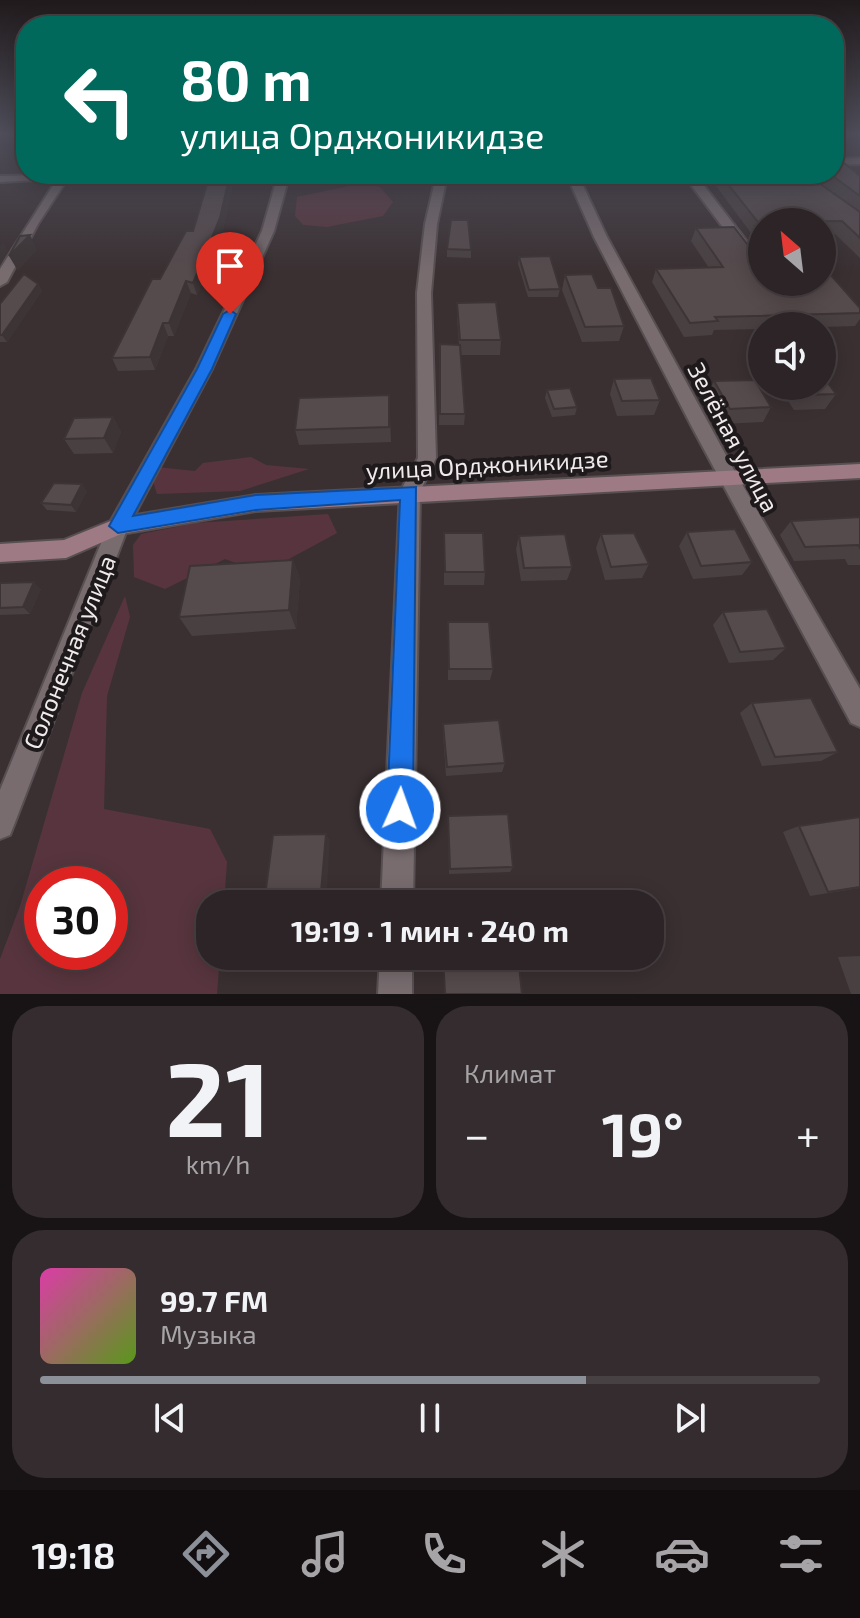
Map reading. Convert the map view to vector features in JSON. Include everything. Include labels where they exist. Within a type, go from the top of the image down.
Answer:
[{"type":"street","points":[[0,282],[32,224],[59,184]]},
{"type":"street","name":"Солонечная улица","points":[[0,825],[118,526],[204,369],[268,231],[279,184]]},
{"type":"street","points":[[397,890],[410,492],[427,458],[424,293],[431,224],[440,184]]},
{"type":"street","name":"Зелёная улица","points":[[576,184],[592,225],[642,312],[727,479],[860,714]]},
{"type":"street","points":[[696,184],[748,254]]},
{"type":"street","name":"улица Орджоникидзе","points":[[0,553],[66,549],[118,526],[256,503],[410,492],[860,471]]},
{"type":"street","points":[[395,994],[396,970]]},
{"type":"shaded area","points":[[367,184],[380,187],[393,202],[383,216],[327,227],[303,225],[295,216],[297,197]]},
{"type":"shaded area","points":[[251,457],[266,465],[309,469],[240,491],[157,494],[152,478],[156,467],[195,471],[203,463]]},
{"type":"shaded area","points":[[328,514],[337,533],[263,573],[225,559],[165,589],[134,577],[133,545],[141,534],[196,523]]},
{"type":"shaded area","points":[[125,596],[130,617],[107,696],[104,809],[210,829],[227,862],[225,890],[196,890],[196,970],[219,970],[217,994],[0,994],[0,959],[24,892],[24,970],[128,970],[128,866],[32,866],[82,693]]},
{"type":"building","points":[[844,180],[860,180],[860,196],[844,184]]},
{"type":"building","points":[[207,184],[228,184],[220,218],[193,283],[186,281],[169,323],[163,323],[150,357],[112,358],[152,279],[160,279],[186,231],[193,231]]},
{"type":"building","points":[[728,184],[820,184],[860,212],[860,238],[842,221],[836,221],[836,208],[748,210]]},
{"type":"building","points":[[451,220],[468,220],[471,250],[447,249]]},
{"type":"building","points":[[734,227],[748,245],[748,296],[836,296],[836,281],[860,308],[860,313],[748,312],[748,316],[715,317],[718,321],[690,323],[656,269],[723,267],[696,228]]},
{"type":"building","points":[[30,235],[9,256],[20,236]]},
{"type":"building","points":[[550,256],[560,289],[529,290],[519,257]]},
{"type":"building","points":[[24,274],[38,284],[0,335],[0,304]]},
{"type":"building","points":[[592,274],[598,288],[611,288],[624,326],[585,327],[565,275]]},
{"type":"building","points":[[496,302],[501,340],[460,340],[457,303]]},
{"type":"building","points":[[440,344],[460,345],[465,414],[440,414]]},
{"type":"building","points":[[651,378],[660,400],[622,401],[614,379]]},
{"type":"building","points":[[748,380],[748,400],[767,400],[771,407],[730,409],[714,381]]},
{"type":"building","points":[[570,388],[577,407],[554,409],[547,390]]},
{"type":"building","points":[[389,395],[389,427],[295,430],[299,398]]},
{"type":"building","points":[[113,417],[104,438],[64,439],[74,418]]},
{"type":"building","points":[[54,483],[82,484],[71,505],[41,503]]},
{"type":"building","points":[[860,517],[860,548],[858,545],[805,547],[791,521]]},
{"type":"building","points":[[735,529],[752,562],[701,566],[687,532]]},
{"type":"building","points":[[444,533],[483,533],[485,572],[445,572]]},
{"type":"building","points":[[634,533],[649,564],[611,567],[601,534]]},
{"type":"building","points":[[565,534],[572,567],[524,568],[519,536]]},
{"type":"building","points":[[293,560],[289,610],[179,617],[190,566]]},
{"type":"building","points":[[34,582],[23,607],[0,608],[0,583]]},
{"type":"building","points":[[767,609],[786,648],[740,652],[723,612]]},
{"type":"building","points":[[448,622],[489,622],[493,669],[449,669]]},
{"type":"building","points":[[811,698],[838,752],[775,757],[752,703]]},
{"type":"building","points":[[499,720],[505,763],[447,767],[443,724]]},
{"type":"building","points":[[508,814],[513,867],[450,869],[448,816]]},
{"type":"building","points":[[860,817],[860,887],[828,892],[799,826]]},
{"type":"building","points":[[326,834],[321,890],[266,890],[273,835]]},
{"type":"building","points":[[444,970],[519,970],[522,994],[445,994]]},
{"type":"route","points":[[230,314],[204,369],[118,526],[256,503],[410,492],[400,809]]}]
